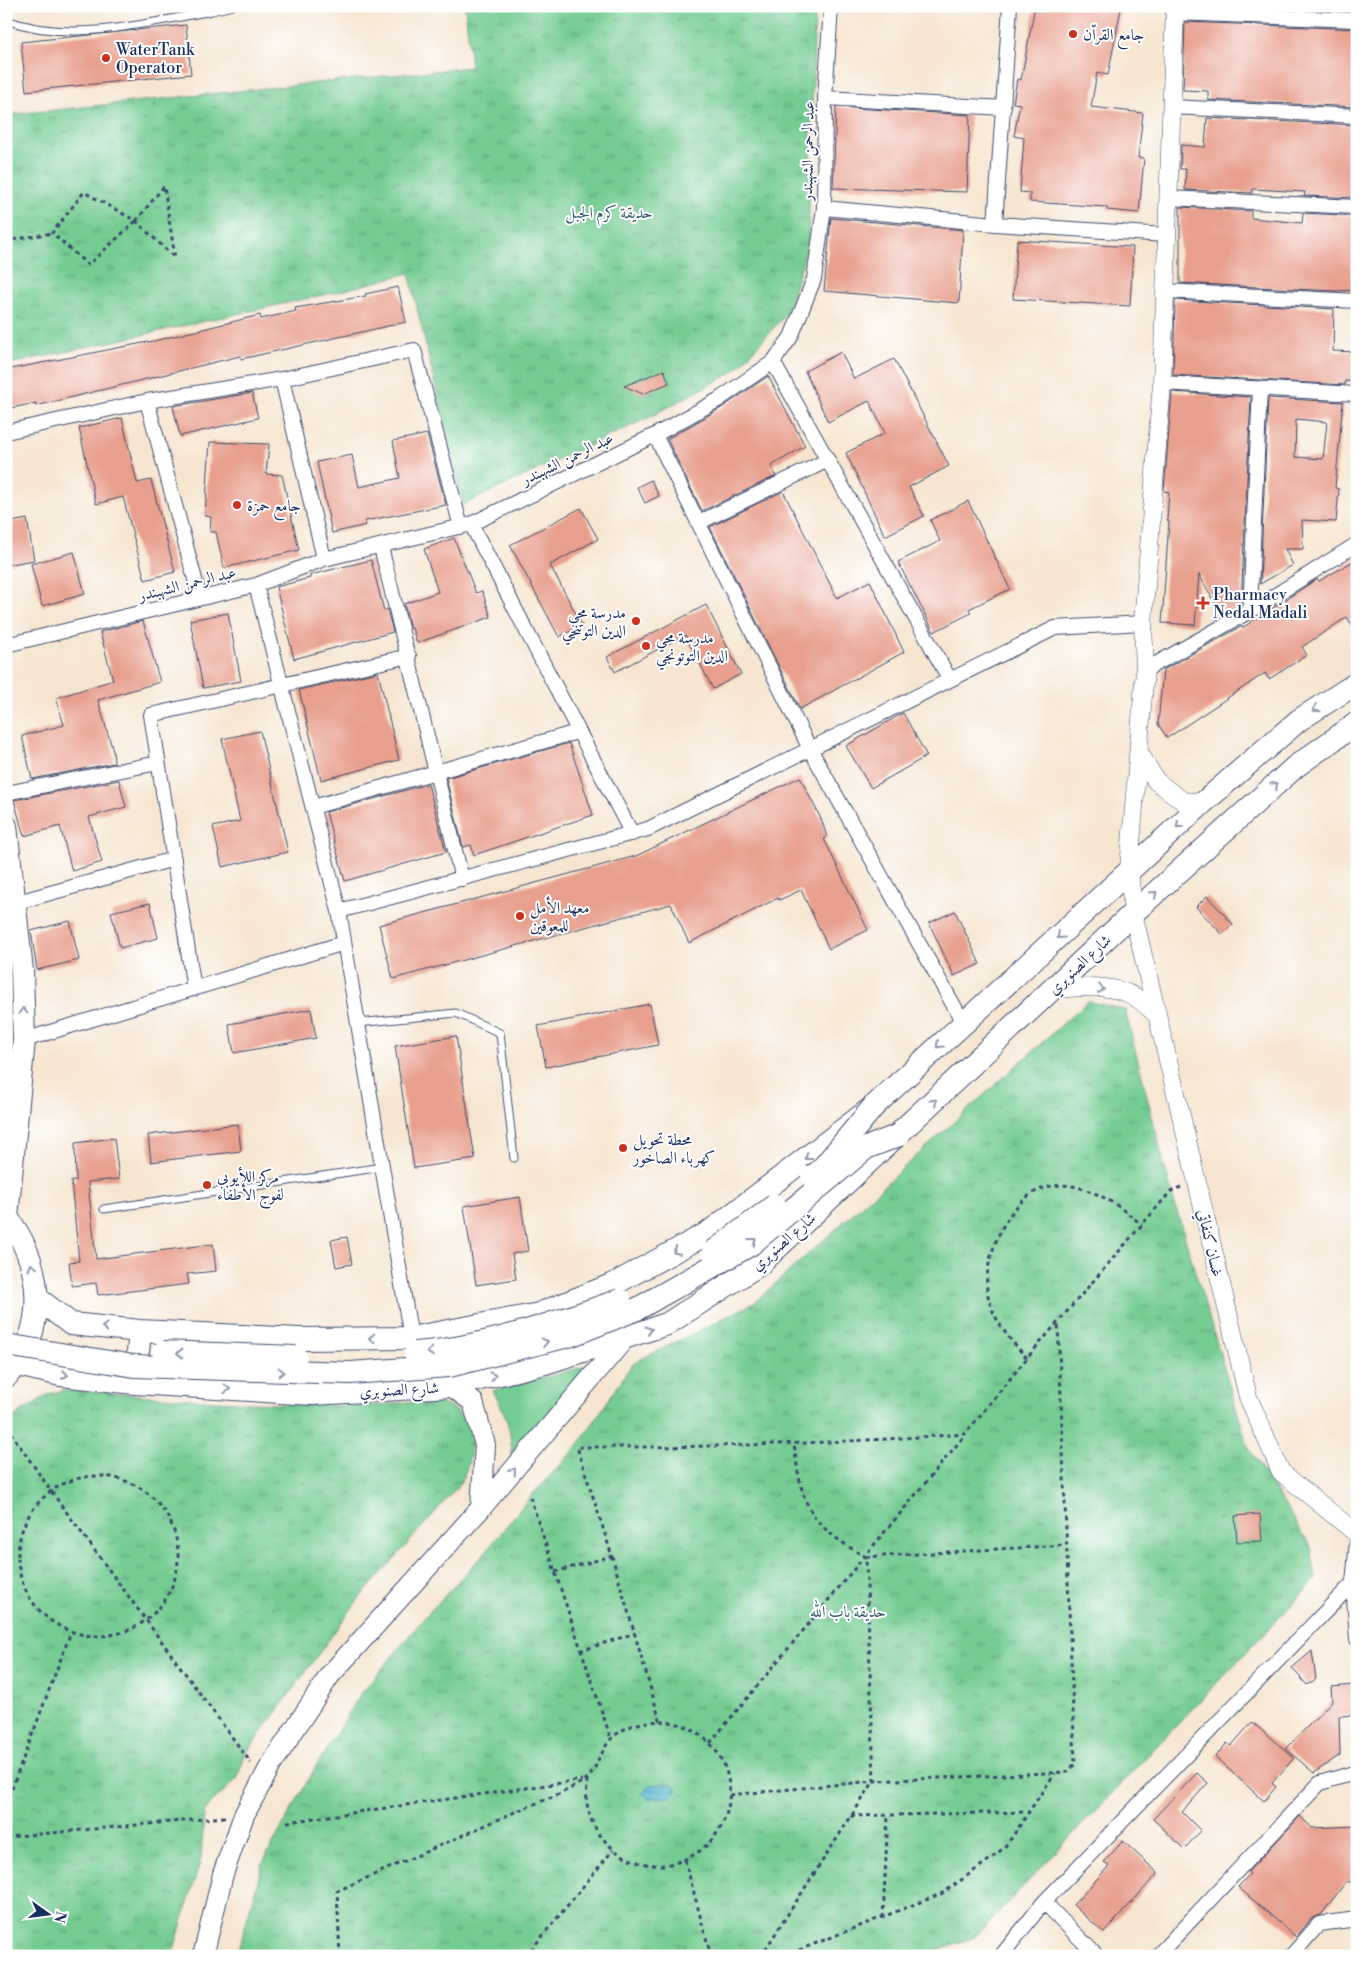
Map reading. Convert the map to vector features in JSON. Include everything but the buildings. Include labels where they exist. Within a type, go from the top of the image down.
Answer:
[{"type":"main road","name":"شارع الصنوبري","points":[[37,1298],[71,1324],[140,1331],[299,1340],[411,1338],[539,1314],[614,1284],[708,1233],[874,1106],[963,1022],[1098,901],[1129,869],[1204,802],[1299,720],[1357,682]]},
{"type":"main road","name":"شارع الصنوبري","points":[[12,1371],[135,1383],[313,1394],[451,1386],[545,1363],[666,1324],[760,1264],[1133,913],[1295,767],[1357,723]]},
{"type":"main road","points":[[6,826],[22,971],[24,1040],[7,1216],[27,1250],[34,1269],[37,1298],[32,1333],[12,1371]]},
{"type":"main road","points":[[6,1332],[127,1352],[348,1359],[445,1351],[563,1320],[631,1296],[699,1262],[820,1171],[874,1106]]},
{"type":"main road","points":[[6,1345],[134,1366],[350,1373],[449,1366],[572,1335],[637,1309],[750,1245],[866,1148],[899,1135]]},
{"type":"main road","points":[[135,1383],[140,1331]]},
{"type":"main road","points":[[202,1956],[223,1874],[244,1815],[263,1779],[330,1675],[482,1508],[625,1338]]},
{"type":"main road","points":[[451,1386],[473,1402],[485,1445],[482,1508]]},
{"type":"street","name":"عبد الرحمن الشهبندر","points":[[6,645],[256,585],[324,559],[381,547],[466,525],[655,435],[718,400],[773,362],[791,337],[814,279],[824,208],[825,98],[831,6]]},
{"type":"street","points":[[996,224],[1010,6]]},
{"type":"street","points":[[1174,9],[1357,20]]},
{"type":"street","name":"غسان كنفاتي","points":[[1174,9],[1162,383],[1143,623],[1145,670],[1129,869],[1133,913],[1248,1397],[1282,1472],[1357,1534]]},
{"type":"street","points":[[825,98],[1004,108]]},
{"type":"street","points":[[1171,107],[1357,116]]},
{"type":"street","points":[[1167,198],[1357,207]]},
{"type":"street","points":[[824,208],[996,224],[1166,235]]},
{"type":"street","points":[[1165,291],[1357,301]]},
{"type":"street","points":[[6,432],[147,401],[282,379],[414,350],[466,525],[632,834]]},
{"type":"street","points":[[773,362],[950,680]]},
{"type":"street","points":[[282,379],[324,559]]},
{"type":"street","points":[[1162,383],[1357,394]]},
{"type":"street","points":[[1250,611],[1260,388]]},
{"type":"street","points":[[147,401],[200,598]]},
{"type":"street","points":[[655,435],[810,749],[963,1022]]},
{"type":"street","points":[[698,523],[828,460]]},
{"type":"street","points":[[1145,670],[1250,611],[1357,544]]},
{"type":"street","points":[[381,547],[462,879]]},
{"type":"street","points":[[256,585],[339,911],[411,1338]]},
{"type":"street","points":[[339,911],[648,829],[1055,628],[1143,623]]},
{"type":"street","points":[[194,988],[151,715],[409,656]]},
{"type":"street","points":[[312,807],[577,732]]},
{"type":"street","points":[[1139,752],[1156,781],[1184,802],[1204,802]]},
{"type":"street","points":[[6,793],[158,763]]},
{"type":"street","points":[[14,903],[174,859]]},
{"type":"street","points":[[24,1040],[344,943]]},
{"type":"street","points":[[1053,989],[1084,986],[1112,990],[1134,996],[1157,1015]]},
{"type":"street","points":[[1357,1540],[1353,1583],[1357,1639]]},
{"type":"street","points":[[1001,1956],[1044,1902],[1353,1583]]},
{"type":"street","points":[[1157,1956],[1320,1783],[1357,1772]]},
{"type":"street","points":[[1044,1902],[1097,1956]]},
{"type":"street","points":[[1291,1956],[1319,1924],[1357,1919]]},
{"type":"lane","points":[[6,20],[56,30],[93,31],[212,12],[232,6]]},
{"type":"lane","points":[[358,1023],[456,1013],[500,1033],[514,1158]]},
{"type":"lane","points":[[104,1209],[382,1167]]},
{"type":"path","points":[[6,242],[52,233],[84,192],[136,221],[175,258],[164,186],[136,221],[88,265],[52,233]]},
{"type":"path","points":[[710,1743],[866,1557],[1027,1358],[1170,1191],[1196,1180]]},
{"type":"path","points":[[1027,1358],[1008,1338],[994,1314],[987,1289],[996,1240],[1014,1210],[1026,1196],[1042,1188],[1063,1184],[1086,1189],[1109,1200],[1142,1225]]},
{"type":"path","points":[[730,1794],[874,1781],[1067,1772],[1075,1764],[1058,1322]]},
{"type":"path","points":[[6,1426],[51,1491],[263,1779]]},
{"type":"path","points":[[660,1721],[612,1556],[576,1447],[690,1448],[965,1434]]},
{"type":"path","points":[[794,1444],[803,1498],[817,1522],[843,1544],[866,1557],[1066,1545]]},
{"type":"path","points":[[98,1476],[123,1480],[145,1491],[163,1508],[174,1530],[178,1555],[175,1579],[164,1602],[147,1620],[130,1630],[110,1636],[90,1636],[71,1632],[52,1622],[36,1607],[25,1589],[19,1568],[19,1546],[24,1525],[35,1506],[51,1491],[73,1480],[98,1476]]},
{"type":"path","points":[[530,1497],[611,1739]]},
{"type":"path","points":[[555,1572],[612,1556]]},
{"type":"path","points":[[761,1956],[874,1781],[866,1557]]},
{"type":"path","points":[[6,1804],[71,1632]]},
{"type":"path","points":[[580,1651],[635,1633]]},
{"type":"path","points":[[660,1721],[679,1724],[696,1732],[710,1743],[721,1758],[728,1776],[730,1794],[726,1815],[717,1834],[703,1849],[685,1860],[667,1864],[648,1864],[630,1859],[613,1850],[600,1836],[592,1820],[587,1803],[587,1779],[611,1739],[626,1728],[642,1722],[660,1721]]},
{"type":"path","points":[[784,1956],[943,1893],[996,1855],[1008,1843],[1056,1772]]},
{"type":"path","points":[[287,1822],[587,1779]]},
{"type":"path","points":[[340,1956],[338,1892],[587,1779]]},
{"type":"path","points":[[851,1816],[1029,1812]]},
{"type":"path","points":[[6,1837],[244,1815]]},
{"type":"path","points":[[883,1918],[888,1815]]},
{"type":"path","points":[[526,1956],[613,1850]]},
{"type":"path","points":[[685,1860],[711,1956]]},
{"type":"green space","name":"حديقة كرم الجبل","points":[[465,6],[815,6],[808,244],[787,313],[735,371],[652,416],[463,505],[409,273],[341,291],[6,365],[6,115],[471,67]]},
{"type":"green space","name":"حديقة باب الله","points":[[1088,1001],[1125,1010],[1171,1191],[1248,1447],[1311,1547],[1316,1579],[975,1937],[920,1956],[237,1956],[263,1862],[312,1773],[360,1695],[423,1619],[483,1555],[530,1497],[577,1447],[633,1363],[754,1303]]},
{"type":"green space","points":[[590,1365],[512,1457],[511,1438],[507,1422],[493,1391]]},
{"type":"green space","points":[[64,1390],[280,1404],[384,1405],[421,1401],[439,1403],[458,1413],[465,1421],[471,1441],[471,1452],[460,1484],[357,1601],[245,1755],[237,1779],[211,1803],[204,1813],[201,1859],[172,1956],[6,1956],[6,1422],[49,1394]]},
{"type":"water","points":[[671,1784],[678,1790],[672,1796],[650,1799],[642,1793],[650,1785]]},
{"type":"place","name":"جامع القراّن","points":[[1073,34]]},
{"type":"place","name":"WaterTank Operator","points":[[106,58]]},
{"type":"place","name":"جامع حمزة","points":[[237,505]]},
{"type":"place","name":"Pharmacy Nedal Madali","points":[[1203,603]]},
{"type":"place","name":"مدرسة محي الدين التوتنجي","points":[[636,621]]},
{"type":"place","name":"مدرسة محي الدين التوتونجي","points":[[646,646]]},
{"type":"place","name":"معهد الأمل للمعوقين","points":[[520,916]]},
{"type":"place","name":"محطة تحويل كهرباء الصاخور","points":[[623,1148]]},
{"type":"place","name":"مركز اللأيوبي لفوج الأطفاء","points":[[207,1185]]}]
